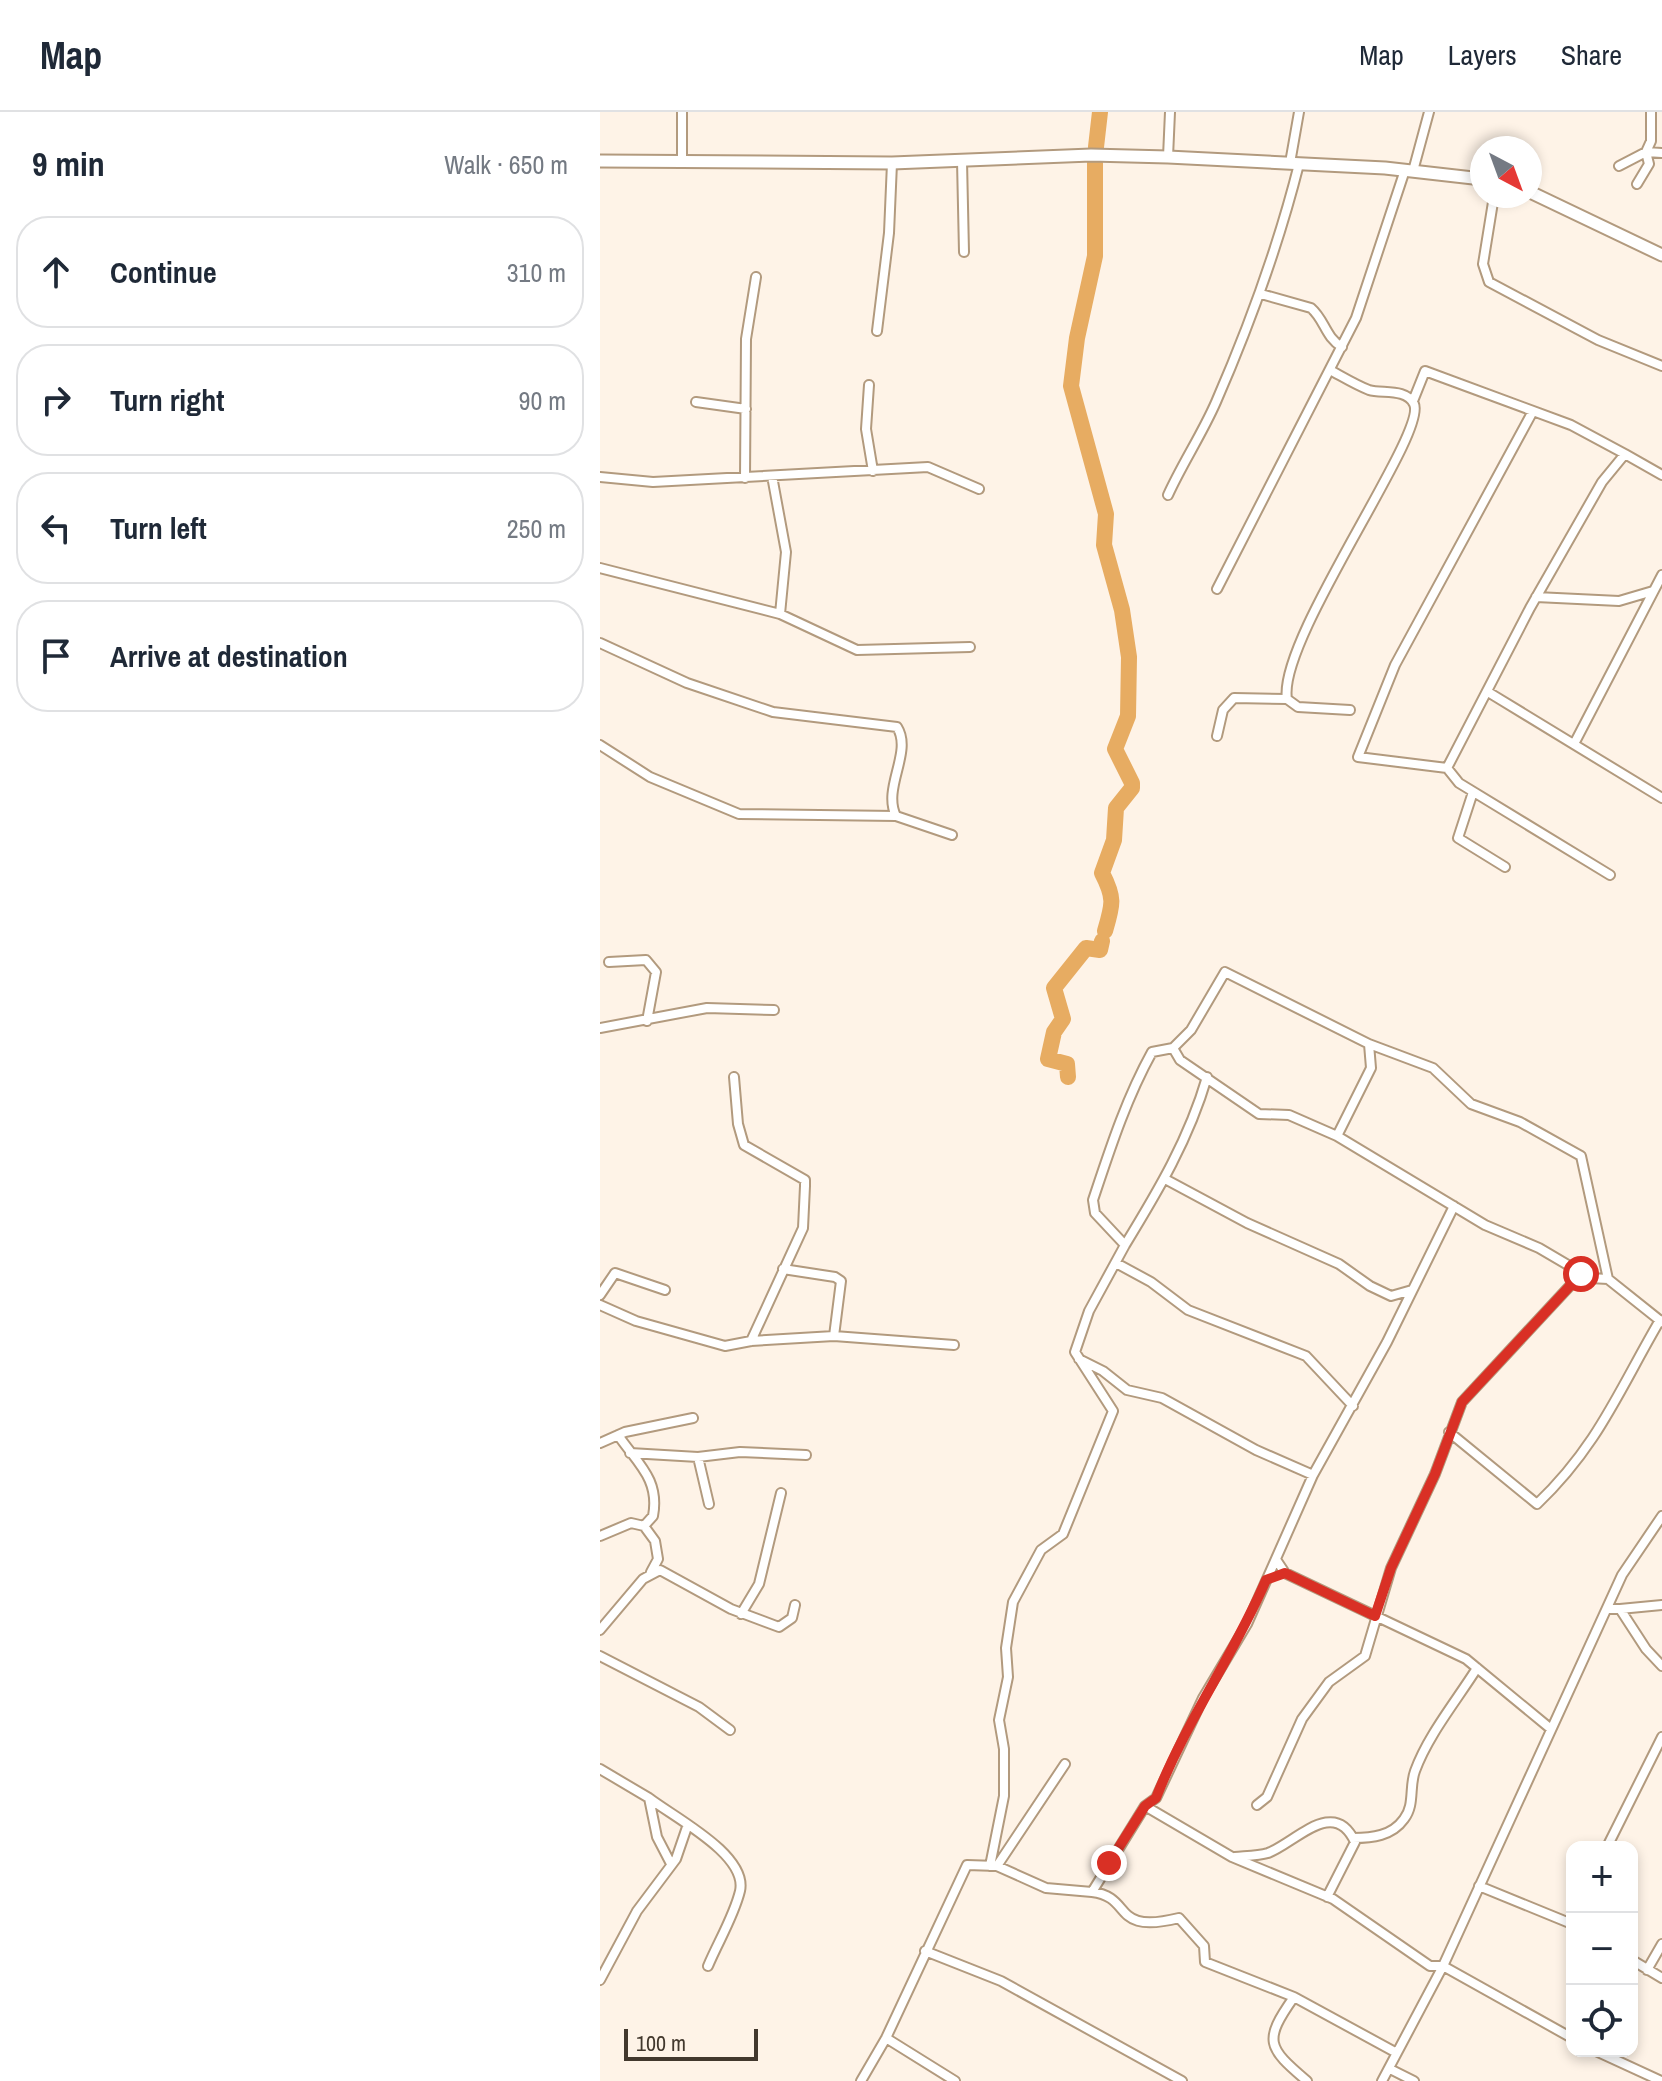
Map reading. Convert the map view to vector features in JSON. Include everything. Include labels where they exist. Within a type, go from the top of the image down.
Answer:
[{"type":"street","points":[[682,112],[682,163]]},
{"type":"street","points":[[1168,157],[1170,112]]},
{"type":"street","points":[[1168,495],[1214,406],[1278,246],[1294,163],[1299,112]]},
{"type":"street","points":[[1637,184],[1649,164],[1646,152],[1651,141],[1651,112]]},
{"type":"street","points":[[1217,589],[1342,347],[1371,277],[1429,113]]},
{"type":"street","points":[[1619,166],[1646,152],[1662,153]]},
{"type":"street","points":[[600,161],[892,163],[1091,155],[1294,163],[1409,170],[1470,178]]},
{"type":"street","points":[[962,161],[964,252]]},
{"type":"street","points":[[877,331],[889,233],[892,163]]},
{"type":"street","points":[[1542,198],[1662,255]]},
{"type":"street","points":[[1492,208],[1483,264],[1489,282],[1598,340],[1662,366]]},
{"type":"street","points":[[745,478],[746,339],[756,277]]},
{"type":"street","points":[[1261,294],[1311,308],[1318,314],[1327,335],[1342,347]]},
{"type":"street","points":[[1330,370],[1371,391],[1395,392],[1413,401]]},
{"type":"street","points":[[1287,699],[1293,664],[1339,563],[1407,439],[1414,418],[1413,401],[1425,371],[1571,425],[1662,475]]},
{"type":"street","points":[[869,385],[866,429],[873,471]]},
{"type":"street","points":[[696,402],[746,409]]},
{"type":"street","points":[[1447,768],[1358,757],[1395,665],[1533,411]]},
{"type":"street","points":[[1447,768],[1536,597],[1602,482],[1625,454]]},
{"type":"street","points":[[600,477],[653,482],[928,467],[979,489]]},
{"type":"street","points":[[772,476],[786,552],[780,614]]},
{"type":"street","points":[[600,568],[780,614],[857,650],[880,652],[970,647]]},
{"type":"street","points":[[1574,744],[1662,575]]},
{"type":"street","points":[[1536,597],[1619,601],[1654,591]]},
{"type":"street","points":[[600,643],[687,683],[773,712],[897,727],[901,744],[891,796],[896,816]]},
{"type":"street","points":[[1488,692],[1662,798]]},
{"type":"street","points":[[1217,736],[1223,710],[1234,698],[1287,699],[1298,707],[1350,710]]},
{"type":"street","points":[[600,745],[650,777],[739,814],[896,816],[952,835]]},
{"type":"street","points":[[1447,768],[1452,777],[1473,792],[1610,875]]},
{"type":"street","points":[[1473,792],[1458,838],[1505,867]]},
{"type":"street","points":[[609,962],[646,960],[652,965],[656,972],[647,1021]]},
{"type":"street","points":[[1125,1245],[1095,1213],[1093,1200],[1125,1105],[1152,1052],[1173,1048],[1191,1030],[1225,972],[1369,1044],[1433,1068],[1471,1104],[1520,1122],[1581,1156],[1608,1279]]},
{"type":"street","points":[[600,1028],[707,1008],[774,1010]]},
{"type":"street","points":[[1337,1136],[1371,1068],[1369,1044]]},
{"type":"street","points":[[1173,1048],[1180,1060],[1259,1114],[1289,1115],[1337,1136],[1485,1225],[1539,1248],[1581,1274],[1608,1279],[1661,1321],[1598,1435],[1562,1481],[1537,1504],[1449,1432]]},
{"type":"street","points":[[734,1077],[738,1124],[744,1145],[805,1180],[803,1228],[751,1341]]},
{"type":"street","points":[[993,1866],[1004,1796],[1004,1749],[999,1720],[1008,1677],[1006,1648],[1013,1602],[1041,1550],[1063,1534],[1113,1411],[1075,1352],[1078,1338],[1125,1245],[1165,1179],[1197,1111],[1207,1077]]},
{"type":"street","points":[[1165,1179],[1247,1223],[1339,1264],[1370,1286],[1391,1296],[1399,1314]]},
{"type":"street","points":[[1092,1892],[1145,1806],[1156,1798],[1196,1713],[1247,1624],[1313,1475],[1353,1406],[1454,1206]]},
{"type":"street","points":[[1116,1263],[1151,1282],[1188,1310],[1306,1356],[1353,1406]]},
{"type":"street","points":[[783,1269],[835,1277],[841,1281],[834,1336]]},
{"type":"street","points":[[600,1295],[615,1273],[665,1290]]},
{"type":"street","points":[[1257,1805],[1267,1797],[1302,1719],[1329,1682],[1365,1656],[1391,1568],[1435,1474],[1462,1402],[1581,1274]]},
{"type":"street","points":[[1391,1296],[1412,1290]]},
{"type":"street","points":[[600,1305],[636,1321],[725,1346],[751,1341],[834,1336],[954,1345]]},
{"type":"street","points":[[1079,1359],[1103,1371],[1127,1390],[1162,1398],[1256,1450],[1313,1475]]},
{"type":"street","points":[[600,1443],[618,1435],[693,1418]]},
{"type":"street","points":[[618,1435],[630,1453],[644,1465],[653,1486],[653,1516],[644,1526]]},
{"type":"street","points":[[630,1453],[698,1457],[740,1452],[806,1455]]},
{"type":"street","points":[[698,1457],[709,1504]]},
{"type":"street","points":[[741,1614],[759,1584],[781,1493]]},
{"type":"street","points":[[600,1536],[631,1523],[644,1526],[655,1541],[658,1559],[650,1573],[600,1630]]},
{"type":"street","points":[[1382,2081],[1443,1966],[1622,1575],[1660,1523]]},
{"type":"street","points":[[1277,1561],[1285,1573],[1477,1668],[1551,1729]]},
{"type":"street","points":[[650,1573],[660,1570],[669,1573],[741,1614],[779,1627],[792,1618],[795,1605]]},
{"type":"street","points":[[1266,1580],[1285,1573]]},
{"type":"street","points":[[1609,1609],[1662,1605]]},
{"type":"street","points":[[1620,1609],[1646,1649],[1662,1666]]},
{"type":"street","points":[[600,1656],[699,1707],[730,1730]]},
{"type":"street","points":[[1353,1838],[1372,1838],[1386,1833],[1404,1819],[1410,1807],[1415,1772],[1477,1668]]},
{"type":"street","points":[[1610,1841],[1662,1737]]},
{"type":"street","points":[[993,1866],[1065,1764]]},
{"type":"street","points":[[600,1769],[649,1798],[727,1852],[739,1870],[741,1889],[708,1966]]},
{"type":"street","points":[[649,1798],[657,1837],[670,1862]]},
{"type":"street","points":[[1145,1806],[1232,1857],[1327,1897],[1387,1932],[1430,1966],[1443,1966],[1566,2035]]},
{"type":"street","points":[[1232,1857],[1267,1853],[1306,1829],[1329,1821],[1351,1832],[1355,1842],[1327,1897]]},
{"type":"street","points":[[600,1980],[637,1911],[670,1862],[676,1859],[687,1827]]},
{"type":"street","points":[[861,2081],[886,2038],[967,1865],[993,1866],[1046,1888],[1102,1893],[1141,1924],[1179,1918],[1204,1946],[1205,1962],[1294,1997],[1395,2052]]},
{"type":"street","points":[[1479,1886],[1566,1921]]},
{"type":"street","points":[[1647,1970],[1662,1944]]},
{"type":"street","points":[[925,1951],[1001,1981],[1182,2081]]},
{"type":"street","points":[[1638,1964],[1662,1978]]},
{"type":"street","points":[[1294,1997],[1273,2027],[1272,2042],[1280,2058],[1307,2081]]},
{"type":"street","points":[[886,2038],[955,2081]]},
{"type":"street","points":[[1609,2057],[1661,2081]]},
{"type":"street","points":[[1390,2069],[1414,2081]]},
{"type":"waterway","points":[[1096,147],[1100,112]]},
{"type":"waterway","points":[[1095,163],[1095,256],[1077,338],[1071,386],[1106,514],[1104,545],[1122,610],[1129,657],[1128,716],[1115,749],[1132,783],[1132,788],[1116,808],[1114,840],[1102,873],[1111,901],[1105,931]]},
{"type":"waterway","points":[[1068,1077],[1067,1064],[1048,1059],[1054,1032],[1063,1019],[1054,988],[1086,948],[1100,950],[1102,941]]},
{"type":"route","points":[[1109,1863],[1145,1806],[1156,1798],[1167,1769],[1203,1698],[1247,1624],[1266,1580],[1285,1573],[1355,1603],[1375,1616],[1402,1539],[1435,1474],[1462,1402],[1581,1274]]}]
